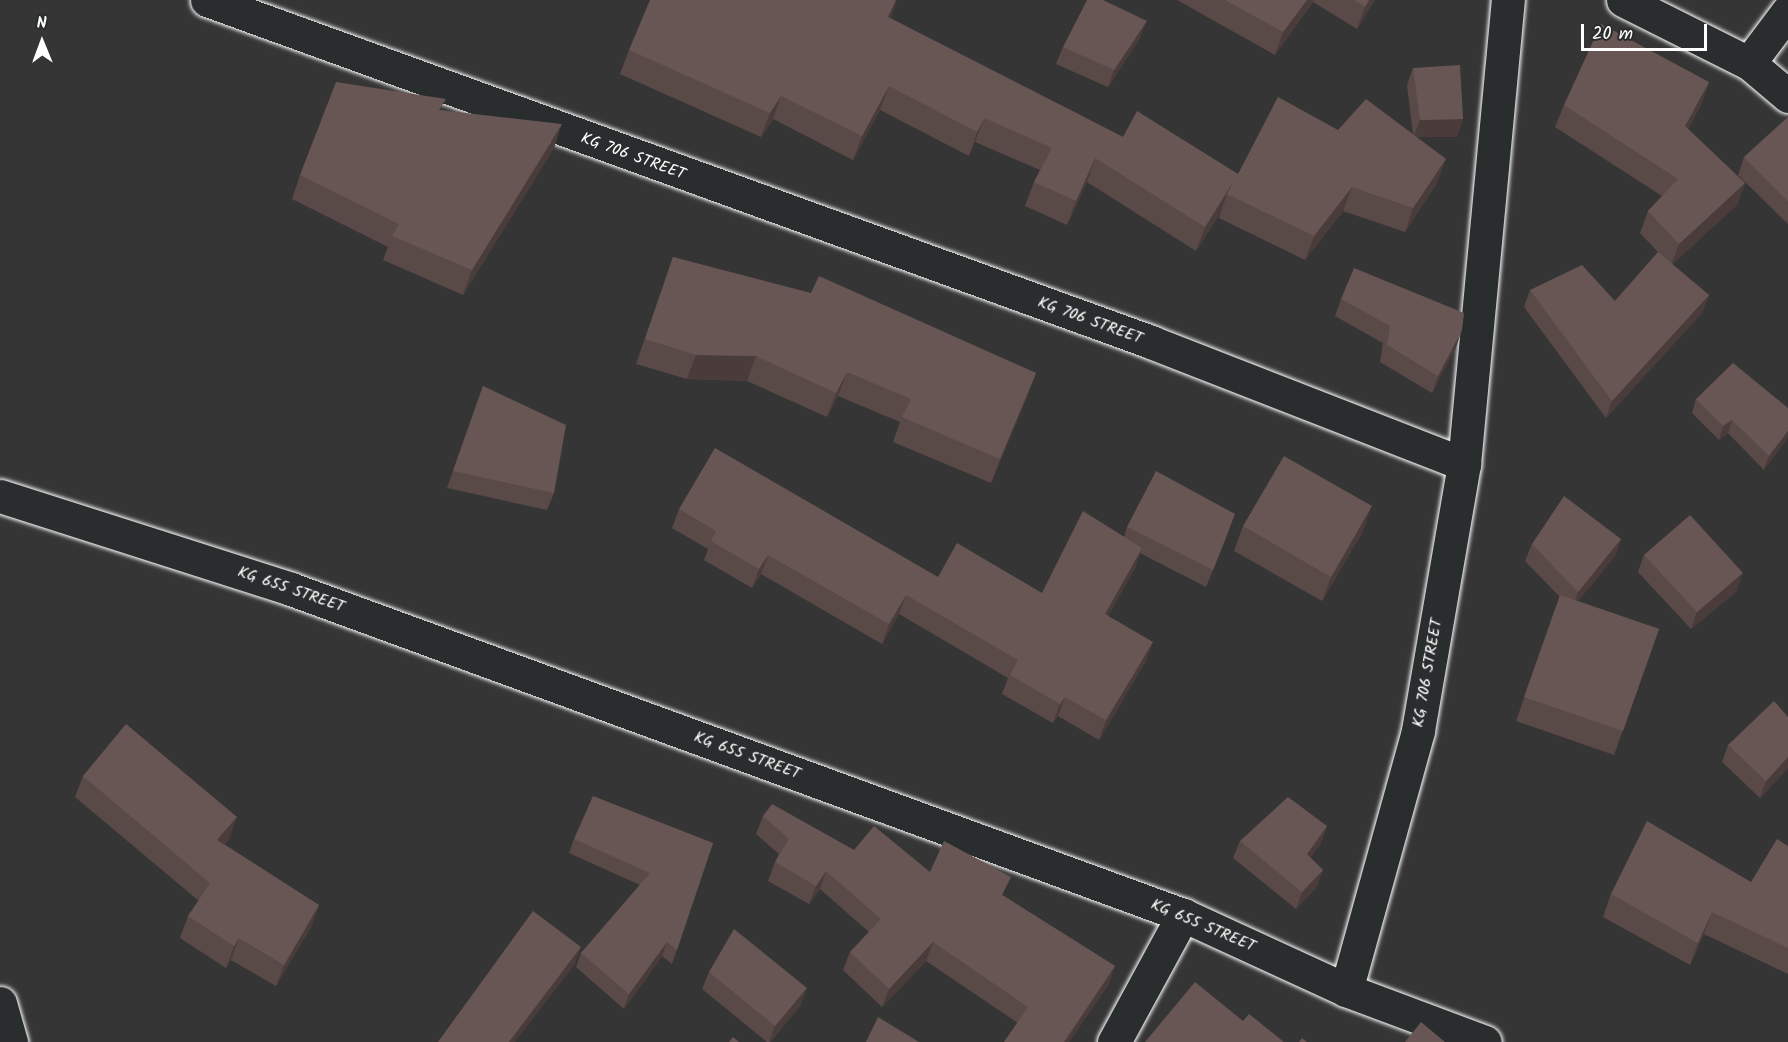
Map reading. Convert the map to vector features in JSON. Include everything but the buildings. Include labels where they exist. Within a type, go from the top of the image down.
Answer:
[{"type":"street","name":"KG 706 STREET","points":[[207,0],[1151,342],[1464,464],[1418,731],[1346,990]]},
{"type":"street","points":[[1464,464],[1508,0]]},
{"type":"street","points":[[1623,0],[1749,63],[1788,96]]},
{"type":"street","points":[[1749,63],[1788,11]]},
{"type":"street","name":"KG 655 STREET","points":[[0,496],[291,590],[1184,915],[1346,990],[1485,1042]]},
{"type":"street","points":[[1114,1042],[1184,915]]},
{"type":"street","points":[[0,1003],[11,1042]]}]
